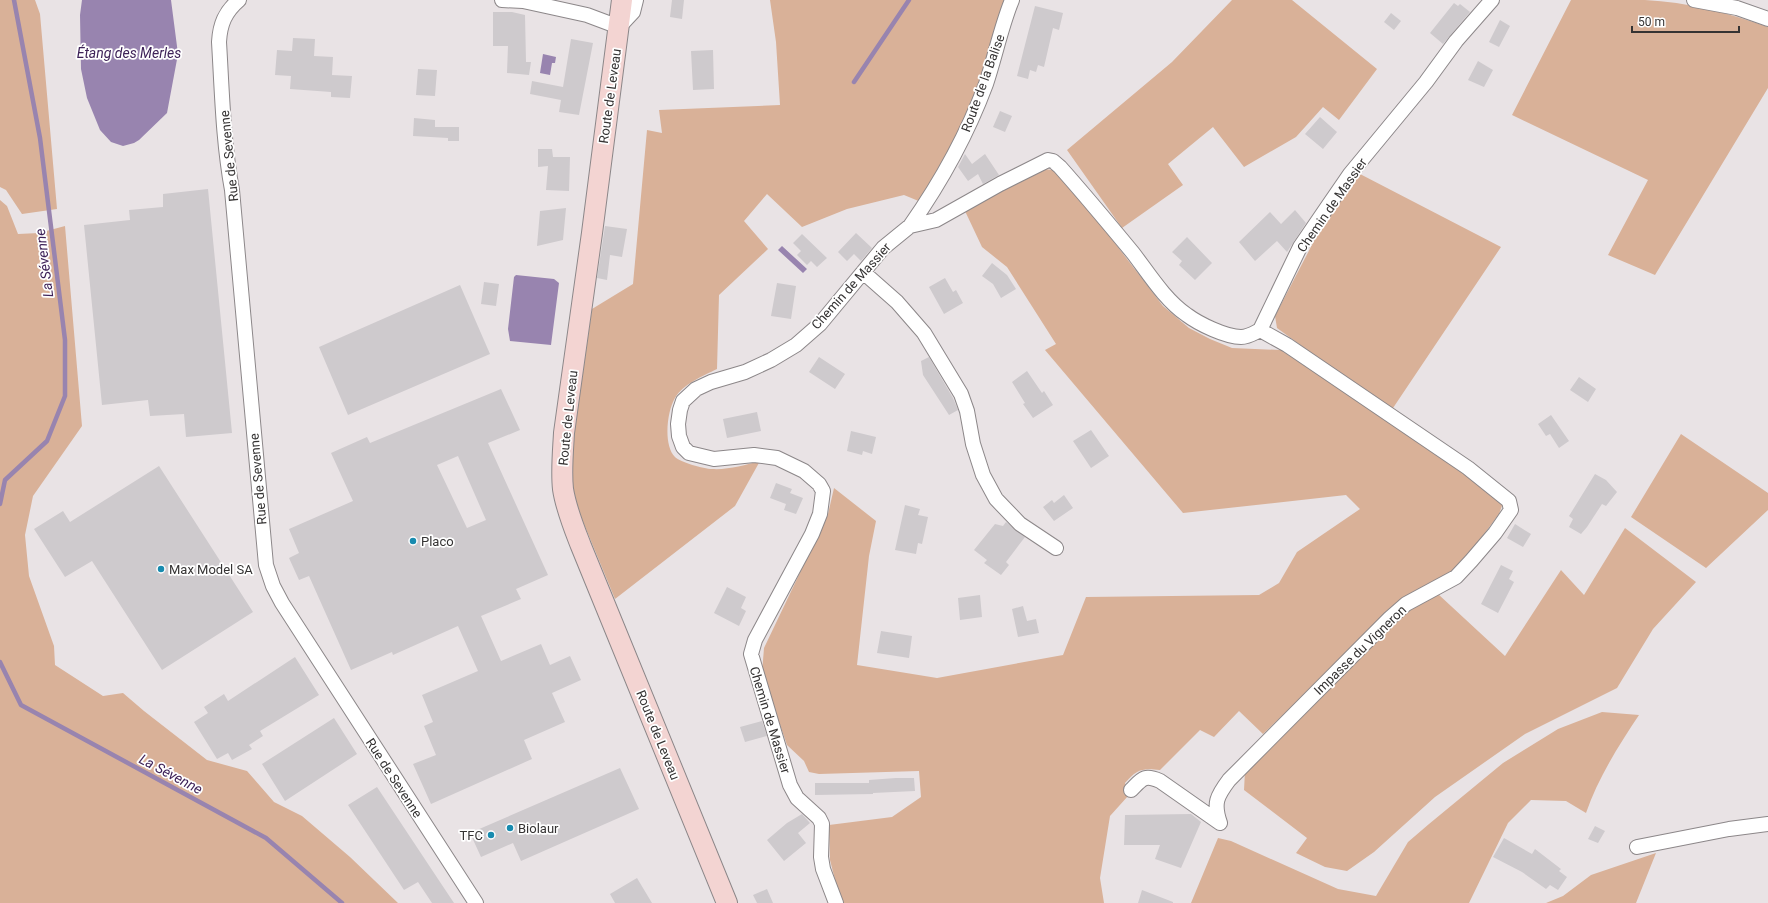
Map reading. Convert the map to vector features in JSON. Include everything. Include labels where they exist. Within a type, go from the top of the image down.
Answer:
[{"type":"street","points":[[502,0],[523,1],[587,15],[619,27],[633,12],[636,0]]},
{"type":"street","name":"Route de Leveau","points":[[622,0],[564,433],[562,465],[563,490],[568,512],[581,546],[727,903]]},
{"type":"street","name":"Route de la Balise","points":[[910,226],[928,200],[960,145],[985,85],[1012,0]]},
{"type":"street","name":"Chemin de Massier","points":[[836,903],[823,869],[821,857],[822,824],[819,818],[798,798],[790,785],[751,654],[755,640],[818,521],[823,500],[823,492],[820,484],[808,474],[777,458],[754,455],[714,459],[689,453],[683,447],[679,436],[678,424],[682,405],[690,393],[711,382],[745,372],[765,363],[796,345],[820,324],[883,248],[910,226],[936,220],[1048,160],[1053,160],[1060,167],[1104,218],[1164,293],[1186,315],[1205,325],[1240,337],[1253,334],[1260,330],[1300,247],[1350,174],[1426,82],[1456,41],[1492,0]]},
{"type":"street","points":[[1694,0],[1737,8],[1768,19]]},
{"type":"street","name":"Rue de Sevenne","points":[[232,2],[224,17],[220,29],[219,42],[225,132],[232,190],[266,564],[273,586],[282,603],[476,903]]},
{"type":"street","points":[[863,272],[897,302],[924,333],[961,394],[967,411],[973,444],[983,475],[996,499],[1020,524],[1056,548]]},
{"type":"street","name":"Impasse du Vigneron","points":[[1131,790],[1143,778],[1151,777],[1160,781],[1220,823],[1216,812],[1217,800],[1219,793],[1229,780],[1390,618],[1406,604],[1456,577],[1490,538],[1511,510],[1509,502],[1468,468],[1287,345],[1260,330]]},
{"type":"street","points":[[1637,847],[1729,829],[1768,824]]},
{"type":"shaded area","points":[[0,0],[35,0],[40,14],[57,209],[22,214],[6,190],[0,187]]},
{"type":"shaded area","points":[[770,0],[1005,0],[982,75],[971,104],[955,140],[921,202],[904,195],[847,209],[802,227],[767,194],[744,221],[768,249],[719,295],[717,369],[688,385],[675,398],[668,419],[668,436],[671,452],[675,457],[698,467],[708,469],[724,469],[760,461],[735,506],[615,599],[579,512],[573,488],[572,467],[575,428],[592,309],[633,284],[647,130],[662,133],[659,110],[780,105],[776,42]]},
{"type":"shaded area","points":[[1232,0],[1292,0],[1377,69],[1339,120],[1323,107],[1296,137],[1244,167],[1213,127],[1168,164],[1183,185],[1122,228],[1067,150],[1172,62]]},
{"type":"shaded area","points":[[1571,0],[1645,0],[1676,3],[1723,13],[1768,27],[1768,88],[1655,275],[1608,255],[1648,180],[1512,115]]},
{"type":"shaded area","points":[[1043,169],[1053,170],[1062,174],[1163,306],[1189,328],[1232,348],[1281,350],[1473,478],[1503,503],[1499,514],[1458,569],[1328,672],[1263,734],[1239,711],[1214,737],[1200,730],[1160,770],[1140,770],[1129,778],[1125,783],[1128,796],[1110,816],[1100,878],[1104,903],[841,903],[830,860],[829,825],[892,817],[921,797],[919,771],[819,774],[809,772],[804,761],[787,745],[762,673],[764,648],[828,514],[834,488],[876,521],[869,556],[857,665],[937,678],[1063,655],[1086,597],[1259,595],[1279,583],[1297,552],[1360,509],[1346,495],[1183,513],[1045,350],[1056,344],[1007,267],[982,247],[965,211],[1033,172]]},
{"type":"shaded area","points":[[1360,174],[1501,247],[1391,411],[1277,328],[1275,316],[1328,214]]},
{"type":"shaded area","points":[[0,200],[7,206],[18,234],[39,233],[65,226],[82,426],[33,496],[25,535],[29,576],[54,646],[55,665],[103,696],[123,693],[207,760],[247,771],[274,802],[302,816],[350,857],[398,903],[0,903]]},
{"type":"shaded area","points":[[1681,434],[1768,493],[1768,510],[1706,568],[1631,517]]},
{"type":"shaded area","points":[[1625,528],[1696,582],[1653,629],[1617,688],[1525,734],[1435,797],[1374,852],[1347,871],[1325,867],[1296,853],[1307,838],[1244,790],[1245,771],[1406,611],[1438,594],[1505,656],[1561,570],[1584,595]]},
{"type":"shaded area","points":[[1602,712],[1639,715],[1603,775],[1586,813],[1566,801],[1531,800],[1508,823],[1469,903],[1191,903],[1218,838],[1231,841],[1338,889],[1376,896],[1408,842],[1503,763],[1558,729]]},
{"type":"shaded area","points":[[1656,853],[1636,903],[1546,903],[1563,896],[1591,875]]},
{"type":"water","name":"Étang des Merles","points":[[82,0],[171,0],[178,54],[167,113],[134,143],[123,146],[111,142],[100,130],[87,98],[81,69],[80,15]]},
{"type":"water","points":[[543,54],[556,57],[555,63],[552,63],[550,75],[540,73]]},
{"type":"water","points":[[782,246],[807,269],[803,273],[778,250]]},
{"type":"water","points":[[516,275],[554,279],[559,283],[551,345],[510,341],[508,329],[514,277]]},
{"type":"building","points":[[672,0],[684,0],[682,19],[670,17]]},
{"type":"building","points":[[1454,3],[1458,6],[1460,4],[1470,12],[1443,44],[1430,33]]},
{"type":"building","points":[[1035,6],[1063,13],[1059,30],[1053,28],[1044,67],[1038,65],[1036,72],[1030,70],[1028,79],[1017,76]]},
{"type":"building","points":[[493,12],[512,12],[525,15],[526,62],[531,62],[529,75],[507,73],[508,46],[493,46]]},
{"type":"building","points":[[1391,13],[1401,21],[1394,30],[1384,22]]},
{"type":"building","points":[[1500,20],[1510,26],[1499,47],[1489,42]]},
{"type":"building","points":[[293,38],[315,39],[314,56],[333,57],[332,75],[352,76],[350,98],[331,97],[331,92],[290,89],[291,76],[275,75],[277,50],[292,51]]},
{"type":"building","points":[[571,39],[593,43],[579,115],[559,112],[561,100],[530,94],[532,81],[563,87]]},
{"type":"building","points":[[713,50],[714,89],[693,90],[691,51]]},
{"type":"building","points":[[1478,61],[1493,70],[1484,87],[1468,80]]},
{"type":"building","points":[[418,69],[437,70],[435,96],[416,95]]},
{"type":"building","points":[[1000,111],[1012,116],[1005,132],[993,127]]},
{"type":"building","points":[[1320,117],[1337,132],[1323,149],[1305,134]]},
{"type":"building","points":[[414,118],[435,120],[435,127],[459,127],[459,141],[448,141],[448,138],[413,136]]},
{"type":"building","points":[[538,149],[552,149],[553,157],[570,157],[569,191],[546,190],[548,166],[538,167]]},
{"type":"building","points":[[965,154],[972,164],[985,154],[999,175],[983,184],[978,174],[968,181],[958,167]]},
{"type":"building","points":[[208,189],[232,433],[186,437],[184,414],[150,416],[148,400],[102,405],[84,225],[130,220],[129,210],[163,207],[163,194]]},
{"type":"building","points":[[566,208],[563,240],[537,246],[540,211]]},
{"type":"building","points":[[1295,210],[1306,223],[1287,252],[1277,241],[1255,261],[1239,242],[1270,212],[1281,224]]},
{"type":"building","points":[[605,226],[627,229],[622,257],[610,255],[607,280],[597,278]]},
{"type":"building","points":[[856,233],[872,248],[861,261],[854,254],[847,261],[838,252]]},
{"type":"building","points":[[802,234],[827,258],[817,267],[811,261],[807,265],[797,255],[801,251],[793,243]]},
{"type":"building","points":[[1187,237],[1212,263],[1195,280],[1179,265],[1182,261],[1172,252]]},
{"type":"building","points":[[992,263],[1007,275],[1016,289],[1001,298],[993,284],[982,276]]},
{"type":"building","points":[[945,278],[953,292],[956,290],[963,303],[944,314],[929,287]]},
{"type":"building","points":[[484,282],[499,284],[496,306],[481,304]]},
{"type":"building","points":[[777,283],[796,286],[791,319],[771,316]]},
{"type":"building","points":[[460,285],[490,354],[348,415],[319,347]]},
{"type":"building","points":[[819,357],[845,374],[835,389],[809,372]]},
{"type":"building","points":[[929,357],[953,398],[958,410],[949,415],[923,375],[921,361]]},
{"type":"building","points":[[1027,371],[1042,393],[1044,391],[1053,405],[1033,418],[1023,404],[1025,403],[1012,382]]},
{"type":"building","points":[[1579,377],[1596,389],[1588,402],[1570,390]]},
{"type":"building","name":"Placo","points":[[501,389],[520,430],[488,443],[548,575],[516,589],[521,599],[481,616],[501,661],[541,644],[550,665],[570,656],[581,680],[552,693],[565,722],[524,740],[532,759],[431,804],[413,764],[436,755],[424,726],[433,722],[422,695],[478,671],[458,626],[393,655],[392,652],[351,670],[309,576],[299,580],[289,558],[299,553],[289,529],[353,501],[331,453],[367,437],[370,443]],"holes":[[[458,456],[486,520],[467,528],[437,465]]]},
{"type":"building","points":[[757,412],[761,431],[727,438],[723,419]]},
{"type":"building","points":[[1551,415],[1569,441],[1559,448],[1550,434],[1546,436],[1538,424]]},
{"type":"building","points":[[1091,430],[1109,456],[1091,468],[1073,441]]},
{"type":"building","points":[[851,431],[876,437],[872,454],[863,451],[862,455],[847,451]]},
{"type":"building","name":"Max Model SA","points":[[159,466],[253,612],[162,670],[92,561],[65,577],[34,529],[63,511],[70,522]]},
{"type":"building","points":[[1595,474],[1606,480],[1617,492],[1606,506],[1602,504],[1581,534],[1569,527],[1573,519],[1569,516]]},
{"type":"building","points":[[776,483],[792,489],[790,493],[803,498],[796,514],[784,510],[786,504],[770,498]]},
{"type":"building","points":[[1064,495],[1073,508],[1054,521],[1043,507],[1052,500],[1054,503]]},
{"type":"building","points":[[905,505],[920,509],[918,515],[928,517],[922,544],[918,543],[916,554],[895,550]]},
{"type":"building","points":[[1006,522],[1025,537],[1006,562],[1009,565],[1001,575],[984,563],[987,560],[974,550],[995,524],[1003,526]]},
{"type":"building","points":[[1515,524],[1531,534],[1523,547],[1507,538]]},
{"type":"building","points":[[1501,565],[1513,571],[1509,579],[1514,582],[1498,613],[1481,604]]},
{"type":"building","points":[[727,587],[746,597],[741,608],[746,611],[739,626],[714,613]]},
{"type":"building","points":[[980,595],[982,617],[960,620],[958,598]]},
{"type":"building","points":[[1023,606],[1027,621],[1036,619],[1039,633],[1018,637],[1012,609]]},
{"type":"building","points":[[881,631],[912,636],[909,658],[877,653]]},
{"type":"building","points":[[295,657],[319,695],[260,731],[263,736],[249,745],[252,749],[232,760],[228,753],[217,759],[194,722],[208,713],[204,707],[224,694],[228,701]]},
{"type":"building","points":[[334,718],[357,754],[285,801],[262,764]]},
{"type":"building","points":[[762,721],[767,736],[745,742],[740,727]]},
{"type":"building","points":[[620,768],[639,809],[521,861],[513,843],[481,857],[470,833]]},
{"type":"building","points":[[914,778],[915,791],[873,794],[815,795],[815,783],[869,783],[869,780]]},
{"type":"building","points":[[377,787],[454,903],[432,903],[418,882],[404,890],[348,805]]},
{"type":"building","points":[[802,814],[810,823],[798,833],[806,843],[784,861],[767,840],[787,823]]},
{"type":"building","points":[[1191,814],[1201,822],[1181,868],[1155,859],[1160,845],[1124,845],[1125,815]]},
{"type":"building","points":[[1595,826],[1605,831],[1598,843],[1588,839]]},
{"type":"building","points":[[1504,838],[1532,854],[1535,849],[1561,869],[1559,871],[1567,877],[1558,890],[1550,885],[1546,889],[1522,872],[1493,857]]},
{"type":"building","points":[[637,878],[652,903],[615,903],[610,894]]},
{"type":"building","points":[[767,889],[773,903],[757,903],[753,895]]},
{"type":"building","points":[[1142,890],[1173,902],[1173,903],[1138,903]]},
{"type":"waterway","name":"La Sévenne","points":[[0,504],[5,480],[47,441],[65,396],[65,340],[40,138],[14,0]]},
{"type":"waterway","points":[[854,82],[909,0]]},
{"type":"waterway","name":"La Sévenne","points":[[0,662],[21,705],[266,838],[342,903]]},
{"type":"place","name":"Placo","points":[[413,541]]},
{"type":"place","name":"Max Model SA","points":[[161,569]]},
{"type":"place","name":"Biolaur","points":[[510,828]]},
{"type":"place","name":"TFC","points":[[491,835]]}]
